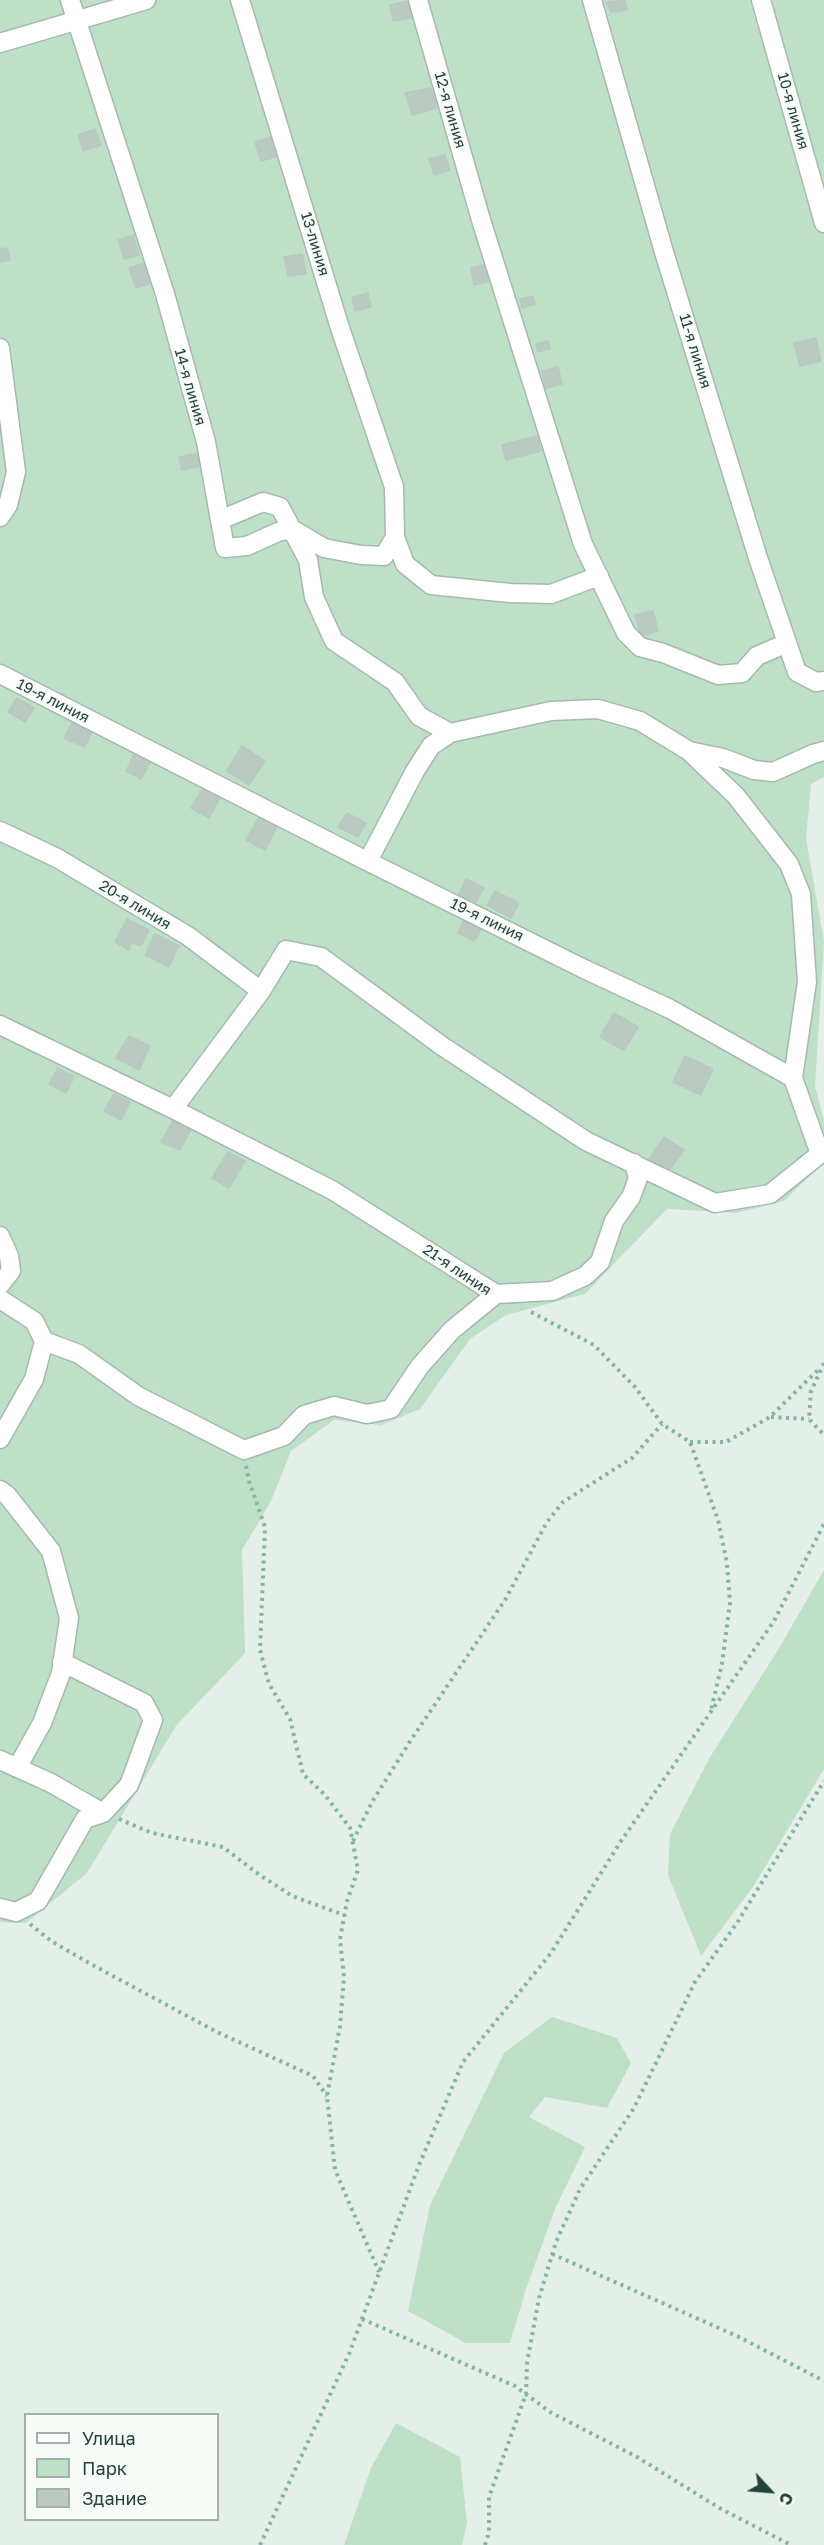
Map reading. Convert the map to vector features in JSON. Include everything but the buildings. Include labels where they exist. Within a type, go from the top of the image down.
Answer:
[{"type":"street","name":"14-я линия","points":[[69,0],[165,294],[206,442],[225,548],[247,546],[292,529]]},
{"type":"street","points":[[0,43],[146,0]]},
{"type":"street","name":"13-линия","points":[[240,0],[340,328],[394,487],[395,537]]},
{"type":"street","name":"12-я линия","points":[[418,0],[482,220],[583,544],[626,633],[639,647],[663,653],[718,675],[742,673],[757,656],[787,643]]},
{"type":"street","name":"11-я линия","points":[[592,0],[668,263],[758,558],[798,672],[816,682],[824,681]]},
{"type":"street","name":"10-я линия","points":[[761,0],[824,223]]},
{"type":"street","points":[[0,348],[16,472],[8,505],[0,517]]},
{"type":"street","points":[[220,520],[263,502],[280,507],[308,560],[314,597],[334,641],[395,682],[419,716],[450,733]]},
{"type":"street","points":[[292,529],[324,548],[361,555],[384,556],[395,537]]},
{"type":"street","points":[[395,537],[405,564],[431,585],[500,592],[551,594],[599,576]]},
{"type":"street","name":"19-я линия","points":[[0,674],[368,861],[670,1009],[793,1078]]},
{"type":"street","points":[[173,1109],[261,991],[286,950],[321,957],[442,1046],[586,1140],[715,1203],[770,1194],[820,1154],[793,1078],[807,982],[801,894],[789,864],[736,796],[689,751],[640,721],[598,709],[551,711],[450,733],[431,746],[415,771],[368,861]]},
{"type":"street","points":[[689,751],[723,758],[754,770],[773,772],[824,751]]},
{"type":"street","name":"20-я линия","points":[[0,831],[57,858],[188,936],[261,991]]},
{"type":"street","name":"21-я линия","points":[[0,1025],[333,1190],[496,1294],[452,1330],[420,1365],[391,1409],[367,1414],[334,1406],[304,1415],[284,1436],[244,1450]]},
{"type":"street","points":[[496,1294],[552,1291],[585,1276],[600,1262],[614,1221],[631,1197],[638,1178],[633,1163]]},
{"type":"street","points":[[0,1236],[9,1256],[11,1271],[0,1285]]},
{"type":"street","points":[[0,1299],[34,1321],[44,1341],[34,1379],[0,1439]]},
{"type":"street","points":[[44,1341],[79,1354],[138,1396],[244,1450]]},
{"type":"street","points":[[0,1490],[7,1495],[51,1551],[69,1618],[61,1673],[42,1724],[17,1768]]},
{"type":"street","points":[[8,1910],[38,1901],[85,1819],[103,1813],[129,1785],[153,1720],[144,1703],[62,1662]]},
{"type":"street","points":[[0,1761],[51,1783],[103,1813]]},
{"type":"path","points":[[526,1309],[594,1345],[635,1387],[662,1424],[690,1442],[726,1442],[770,1417],[824,1363]]},
{"type":"path","points":[[809,1419],[811,1391],[820,1368]]},
{"type":"path","points":[[770,1417],[809,1419],[824,1435]]},
{"type":"path","points":[[352,1841],[372,1802],[409,1743],[505,1600],[547,1522],[563,1502],[632,1458],[662,1424]]},
{"type":"path","points":[[690,1442],[718,1520],[727,1563],[730,1603],[722,1664],[710,1713]]},
{"type":"path","points":[[244,1450],[249,1482],[266,1527],[260,1650],[269,1683],[290,1719],[303,1774],[325,1796],[350,1828],[358,1870],[344,1915],[340,1939],[344,1977],[340,2026],[327,2096],[335,2170],[379,2272]]},
{"type":"path","points":[[260,2545],[344,2364],[420,2165],[463,2062],[551,1953],[621,1841],[774,1621],[824,1524]]},
{"type":"path","points":[[485,2545],[489,2532],[489,2497],[526,2394],[527,2363],[539,2298],[552,2254],[580,2189],[634,2108],[695,1982],[737,1923],[824,1781]]},
{"type":"path","points":[[103,1813],[152,1833],[223,1847],[292,1896],[344,1915]]},
{"type":"path","points":[[8,1910],[51,1941],[98,1968],[217,2032],[313,2076],[327,2096]]},
{"type":"path","points":[[552,2254],[739,2337],[824,2380]]},
{"type":"path","points":[[362,2319],[515,2386],[550,2412],[637,2457],[722,2509],[791,2545]]},
{"type":"green space","points":[[0,0],[824,0],[824,777],[811,784],[806,839],[824,941],[815,1087],[824,1120],[824,1162],[784,1201],[736,1213],[667,1209],[585,1294],[506,1315],[470,1339],[420,1409],[381,1425],[334,1420],[291,1451],[271,1501],[242,1550],[245,1653],[176,1726],[87,1873],[26,1923],[0,1922]]},
{"type":"green space","points":[[824,1570],[824,1769],[753,1887],[701,1956],[668,1875],[670,1834],[710,1757],[778,1650]]},
{"type":"green space","points":[[552,2017],[617,2038],[631,2063],[607,2108],[545,2097],[529,2117],[585,2147],[555,2209],[526,2289],[510,2343],[466,2343],[408,2311],[430,2205],[504,2053]]},
{"type":"green space","points":[[396,2423],[460,2457],[467,2523],[462,2545],[344,2545],[371,2468]]}]
